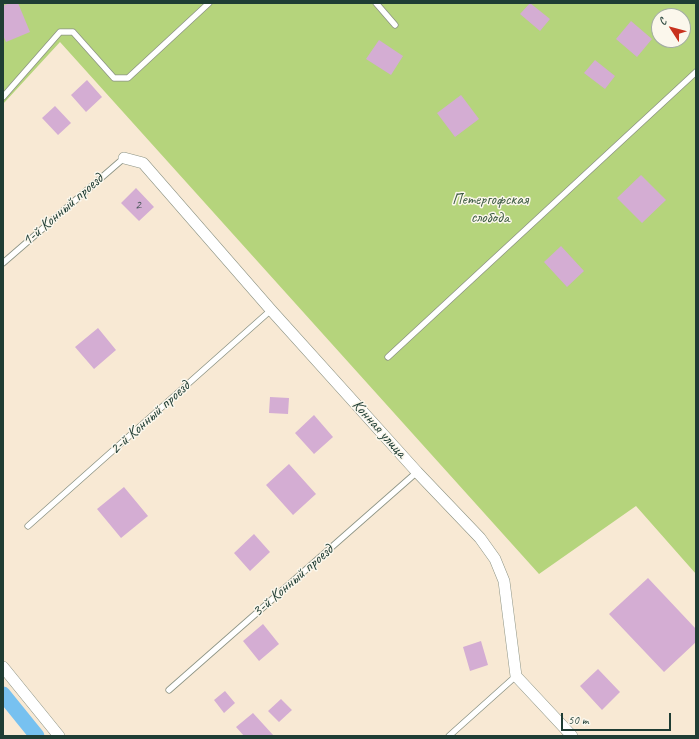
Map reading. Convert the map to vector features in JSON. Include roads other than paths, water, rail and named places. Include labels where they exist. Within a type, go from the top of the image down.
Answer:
[{"type":"street","name":"Конная улица","points":[[124,158],[143,163],[271,310],[417,472],[480,538],[495,559],[504,581],[516,676]]},
{"type":"street","points":[[3,667],[59,736]]},
{"type":"street","points":[[516,676],[572,736]]},
{"type":"lane","points":[[3,97],[60,32],[72,32],[114,78],[128,78],[209,3]]},
{"type":"lane","points":[[376,3],[395,25]]},
{"type":"lane","points":[[388,357],[696,72]]},
{"type":"lane","name":"1-й Конный проезд","points":[[3,263],[124,158]]},
{"type":"lane","name":"2-й Конный проезд","points":[[28,526],[271,310]]},
{"type":"lane","name":"3-й Конный проезд","points":[[169,690],[417,472]]},
{"type":"lane","points":[[449,736],[516,676]]},
{"type":"waterway","points":[[3,694],[37,736]]},
{"type":"park label","name":"Петергофская слобода","points":[[490,209]]}]
